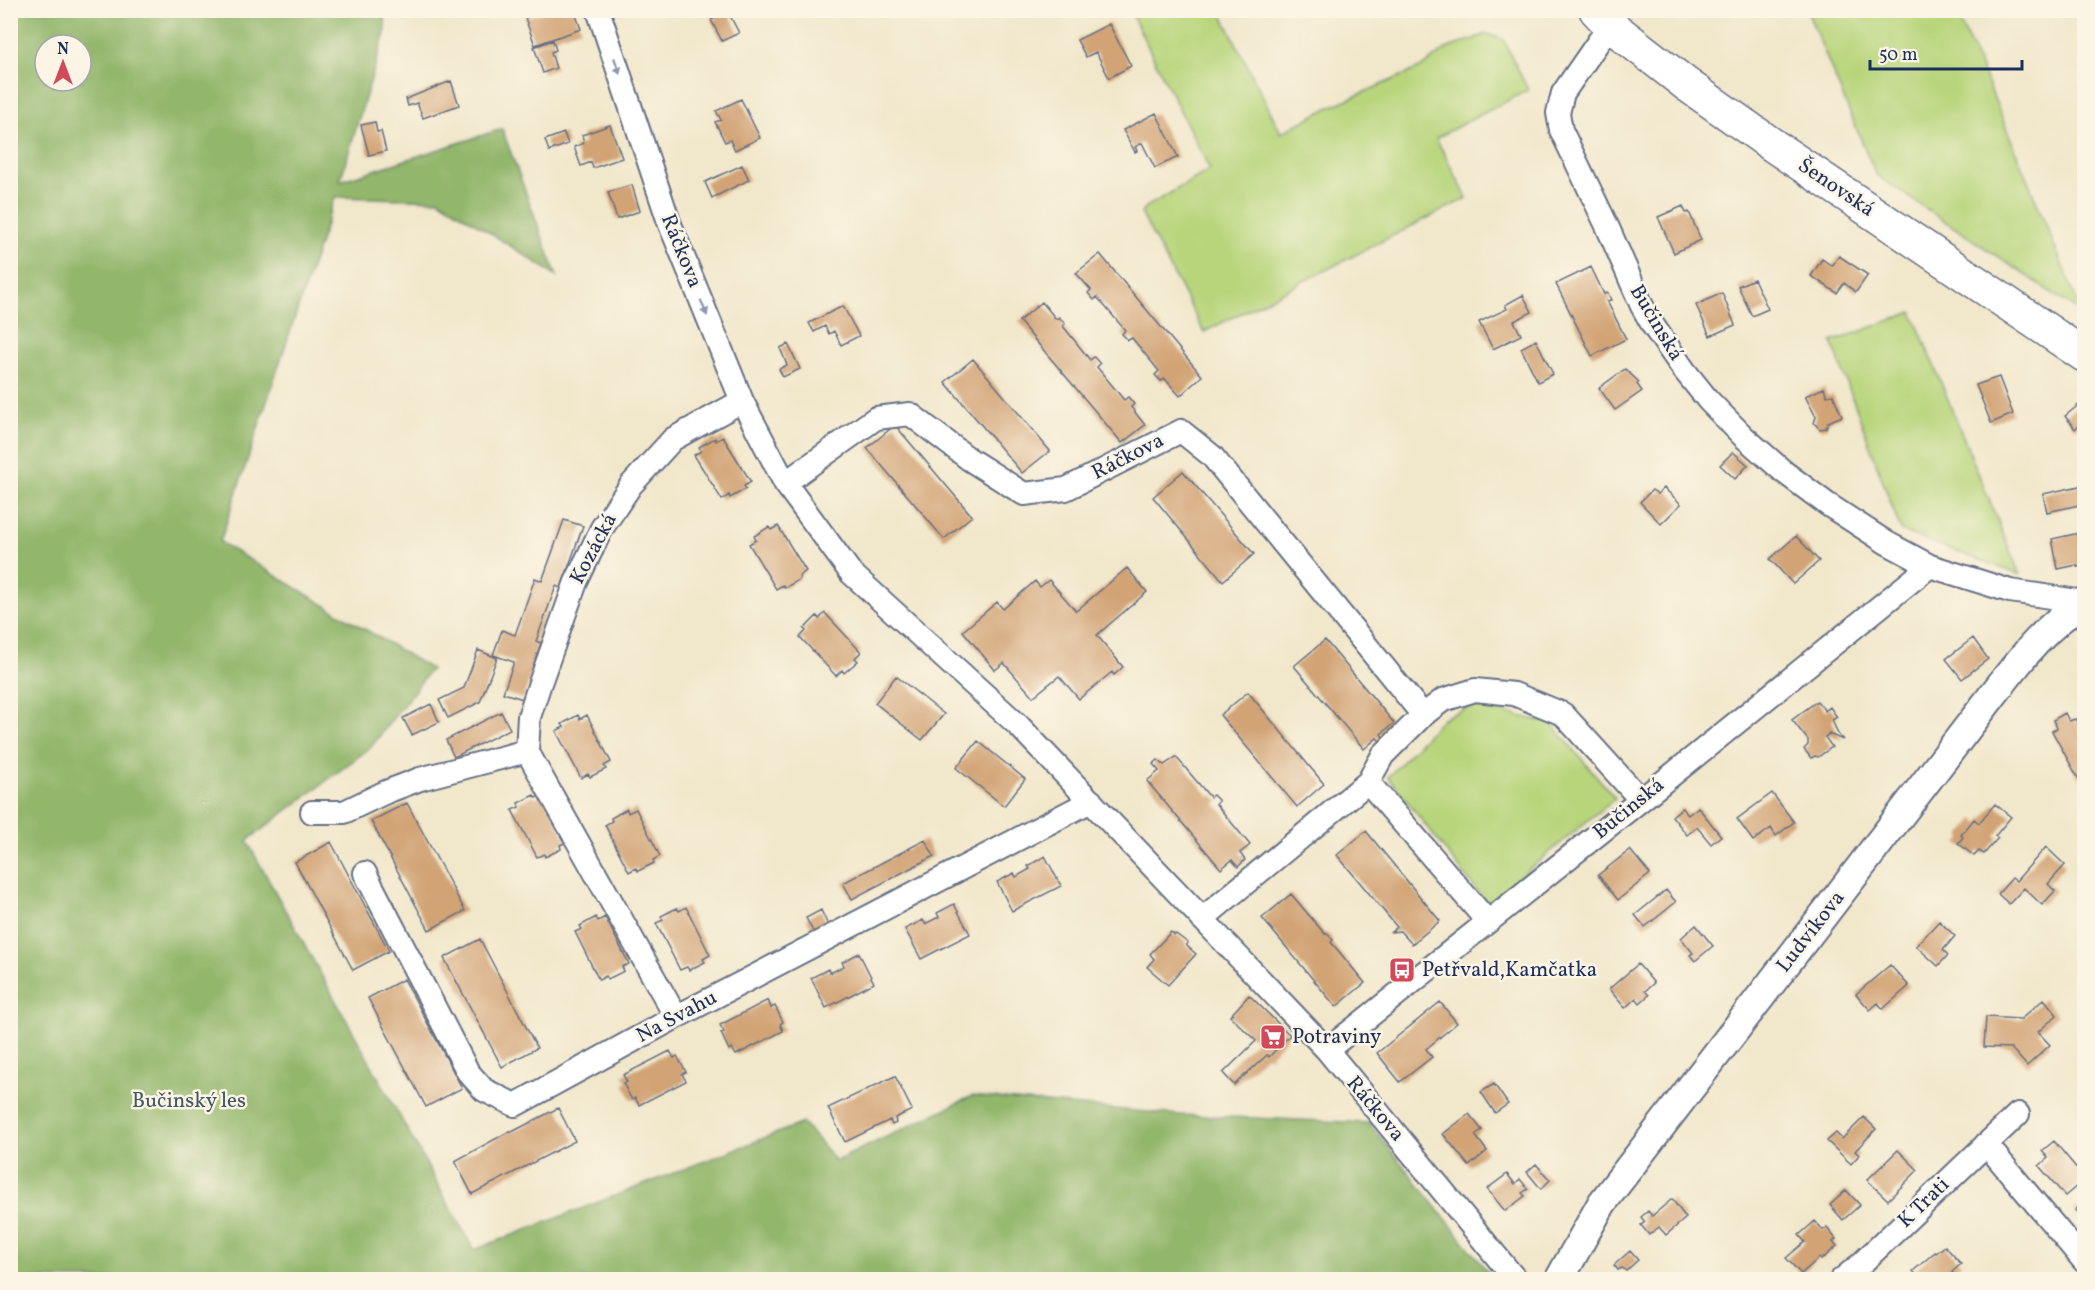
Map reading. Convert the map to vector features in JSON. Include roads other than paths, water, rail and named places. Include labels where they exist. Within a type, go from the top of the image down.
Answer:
[{"type":"main road","name":"Šenovská","points":[[1603,18],[1686,84],[1752,131],[2085,355]]},
{"type":"street","name":"Ráčkova","points":[[598,10],[669,222],[742,401],[785,483],[851,573],[1019,726],[1327,1050],[1516,1280]]},
{"type":"street","name":"Bučinská","points":[[1603,18],[1563,93],[1558,113],[1559,120],[1568,145],[1635,291],[1654,327],[1708,400],[1744,437],[1784,472],[1846,517],[1930,566],[2010,591],[2085,602]]},
{"type":"street","name":"Kozácká","points":[[527,751],[529,717],[540,683],[576,582],[602,528],[631,484],[673,439],[742,401]]},
{"type":"street","name":"Ráčkova","points":[[785,483],[876,418],[910,414],[969,459],[1024,494],[1066,489],[1180,431],[1212,456],[1423,715]]},
{"type":"street","name":"Bučinská","points":[[1327,1050],[1641,801],[1930,566]]},
{"type":"street","name":"Ludvíkova","points":[[1559,1280],[1602,1203],[2016,665],[2048,630],[2071,610],[2085,602]]},
{"type":"street","points":[[1202,919],[1368,782],[1383,755],[1423,715],[1443,700],[1467,691],[1514,694],[1563,714],[1641,801]]},
{"type":"street","points":[[312,812],[344,812],[420,779],[527,751],[676,1017]]},
{"type":"street","points":[[1368,782],[1488,922]]},
{"type":"street","name":"Na Svahu","points":[[365,873],[468,1072],[484,1090],[515,1105],[676,1017],[1091,801]]},
{"type":"street","name":"K Trati","points":[[1841,1280],[1868,1271],[1986,1144],[2018,1114]]},
{"type":"street","points":[[1986,1144],[2085,1261]]},
{"type":"place","name":"Petřvald,Kamčatka","points":[[1402,970]]},
{"type":"place","name":"Potraviny","points":[[1273,1037]]},
{"type":"park label","name":"Bučinský les","points":[[189,1101]]}]
